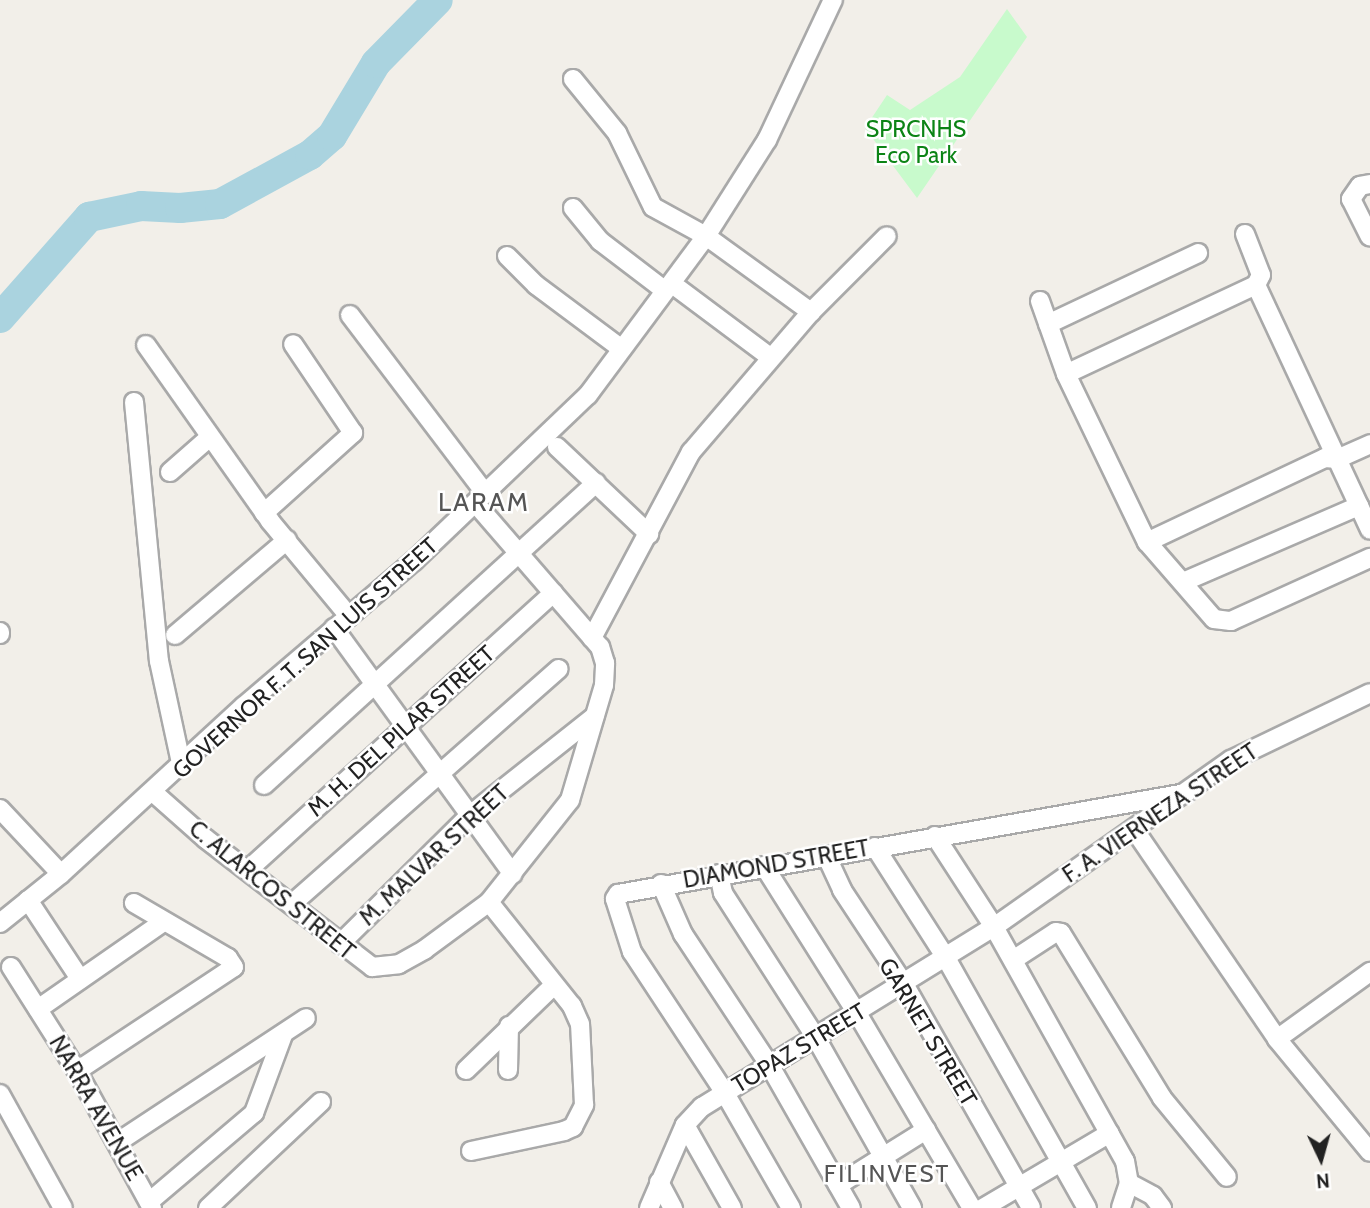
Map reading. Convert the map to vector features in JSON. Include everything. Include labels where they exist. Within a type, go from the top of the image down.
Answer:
[{"type":"street","name":"GOVERNOR F. T. SAN LUIS STREET","points":[[0,923],[154,793],[334,628],[481,499],[588,396],[622,349],[672,289],[767,140],[833,0]]},
{"type":"street","points":[[573,79],[617,133],[653,207],[706,236],[811,312]]},
{"type":"street","points":[[1370,184],[1360,186],[1351,199],[1370,237]]},
{"type":"street","points":[[572,208],[600,241],[770,357]]},
{"type":"street","points":[[1066,374],[1256,285],[1261,275],[1245,234]]},
{"type":"street","points":[[592,638],[691,452],[770,357],[887,236]]},
{"type":"street","points":[[1048,324],[1199,253]]},
{"type":"street","points":[[507,256],[537,285],[622,349]]},
{"type":"street","points":[[1256,285],[1370,530]]},
{"type":"street","points":[[1040,301],[1066,374],[1147,542],[1214,619],[1231,621],[1370,558]]},
{"type":"street","name":"C. ALARCOS STREET","points":[[154,793],[293,903],[363,963],[390,967],[443,938],[489,902],[570,800],[595,716],[605,663],[592,638],[519,554],[350,315]]},
{"type":"street","points":[[264,513],[353,433],[293,344]]},
{"type":"street","points":[[146,345],[264,513],[349,616]]},
{"type":"street","points":[[134,402],[159,661],[182,767]]},
{"type":"street","points":[[170,472],[210,437]]},
{"type":"street","points":[[1147,542],[1325,458],[1337,459],[1370,444]]},
{"type":"street","points":[[557,447],[649,534]]},
{"type":"street","points":[[264,785],[374,681],[596,484]]},
{"type":"street","points":[[1183,582],[1359,506]]},
{"type":"street","points":[[175,635],[287,540]]},
{"type":"street","name":"M. H. DEL PILAR STREET","points":[[249,869],[552,593]]},
{"type":"street","points":[[334,628],[513,874]]},
{"type":"street","points":[[293,903],[558,669]]},
{"type":"street","name":"F. A. VIERNEZA STREET","points":[[994,927],[1242,754],[1370,693]]},
{"type":"street","name":"M. MALVAR STREET","points":[[340,944],[470,815],[595,716]]},
{"type":"street","name":"DIAMOND STREET","points":[[725,1093],[632,952],[615,899],[618,894],[661,884],[1186,793]]},
{"type":"street","points":[[0,809],[61,874]]},
{"type":"street","points":[[1134,829],[1277,1039],[1368,1146]]},
{"type":"street","points":[[935,836],[994,927],[1125,1161],[1129,1183],[1121,1208]]},
{"type":"street","points":[[875,847],[946,958],[1087,1208]]},
{"type":"street","name":"GARNET STREET","points":[[826,855],[862,925],[904,984],[1031,1208]]},
{"type":"street","points":[[764,866],[857,1013],[972,1208]]},
{"type":"street","points":[[719,874],[723,893],[816,1038],[912,1208]]},
{"type":"street","points":[[661,884],[683,934],[770,1066],[851,1208]]},
{"type":"street","points":[[28,900],[80,979]]},
{"type":"street","points":[[471,1151],[564,1131],[578,1119],[584,1105],[580,1024],[554,985],[489,902]]},
{"type":"street","points":[[76,1071],[234,967],[228,958],[134,903]]},
{"type":"street","name":"NARRA AVENUE","points":[[38,1009],[163,922]]},
{"type":"street","name":"TOPAZ STREET","points":[[649,1208],[685,1125],[702,1107],[994,927]]},
{"type":"street","points":[[1013,960],[1056,932],[1061,933],[1161,1098],[1227,1177]]},
{"type":"street","name":"NARRA AVENUE","points":[[11,967],[118,1142],[150,1205]]},
{"type":"street","points":[[1277,1039],[1370,972]]},
{"type":"street","points":[[466,1070],[554,985]]},
{"type":"street","points":[[118,1142],[306,1018]]},
{"type":"street","points":[[508,1070],[509,1026]]},
{"type":"street","points":[[150,1205],[254,1113],[283,1035]]},
{"type":"street","points":[[725,1093],[791,1208]]},
{"type":"street","points":[[0,1094],[63,1208]]},
{"type":"street","points":[[208,1208],[321,1102]]},
{"type":"street","points":[[685,1125],[732,1208]]},
{"type":"street","points":[[838,1185],[926,1130]]},
{"type":"street","points":[[984,1208],[1110,1133]]},
{"type":"street","points":[[659,1182],[673,1208]]},
{"type":"street","points":[[1129,1183],[1153,1196],[1161,1208]]},
{"type":"green space","name":"SPRCNHS Eco Park","points":[[1007,9],[1027,37],[917,198],[865,128],[887,95],[910,110],[960,77]]},
{"type":"waterway","points":[[0,318],[89,217],[141,206],[180,208],[220,204],[310,155],[332,136],[376,63],[438,0]]},
{"type":"district","name":"LARAM","points":[[484,503]]},
{"type":"district","name":"FILINVEST","points":[[887,1174]]}]
